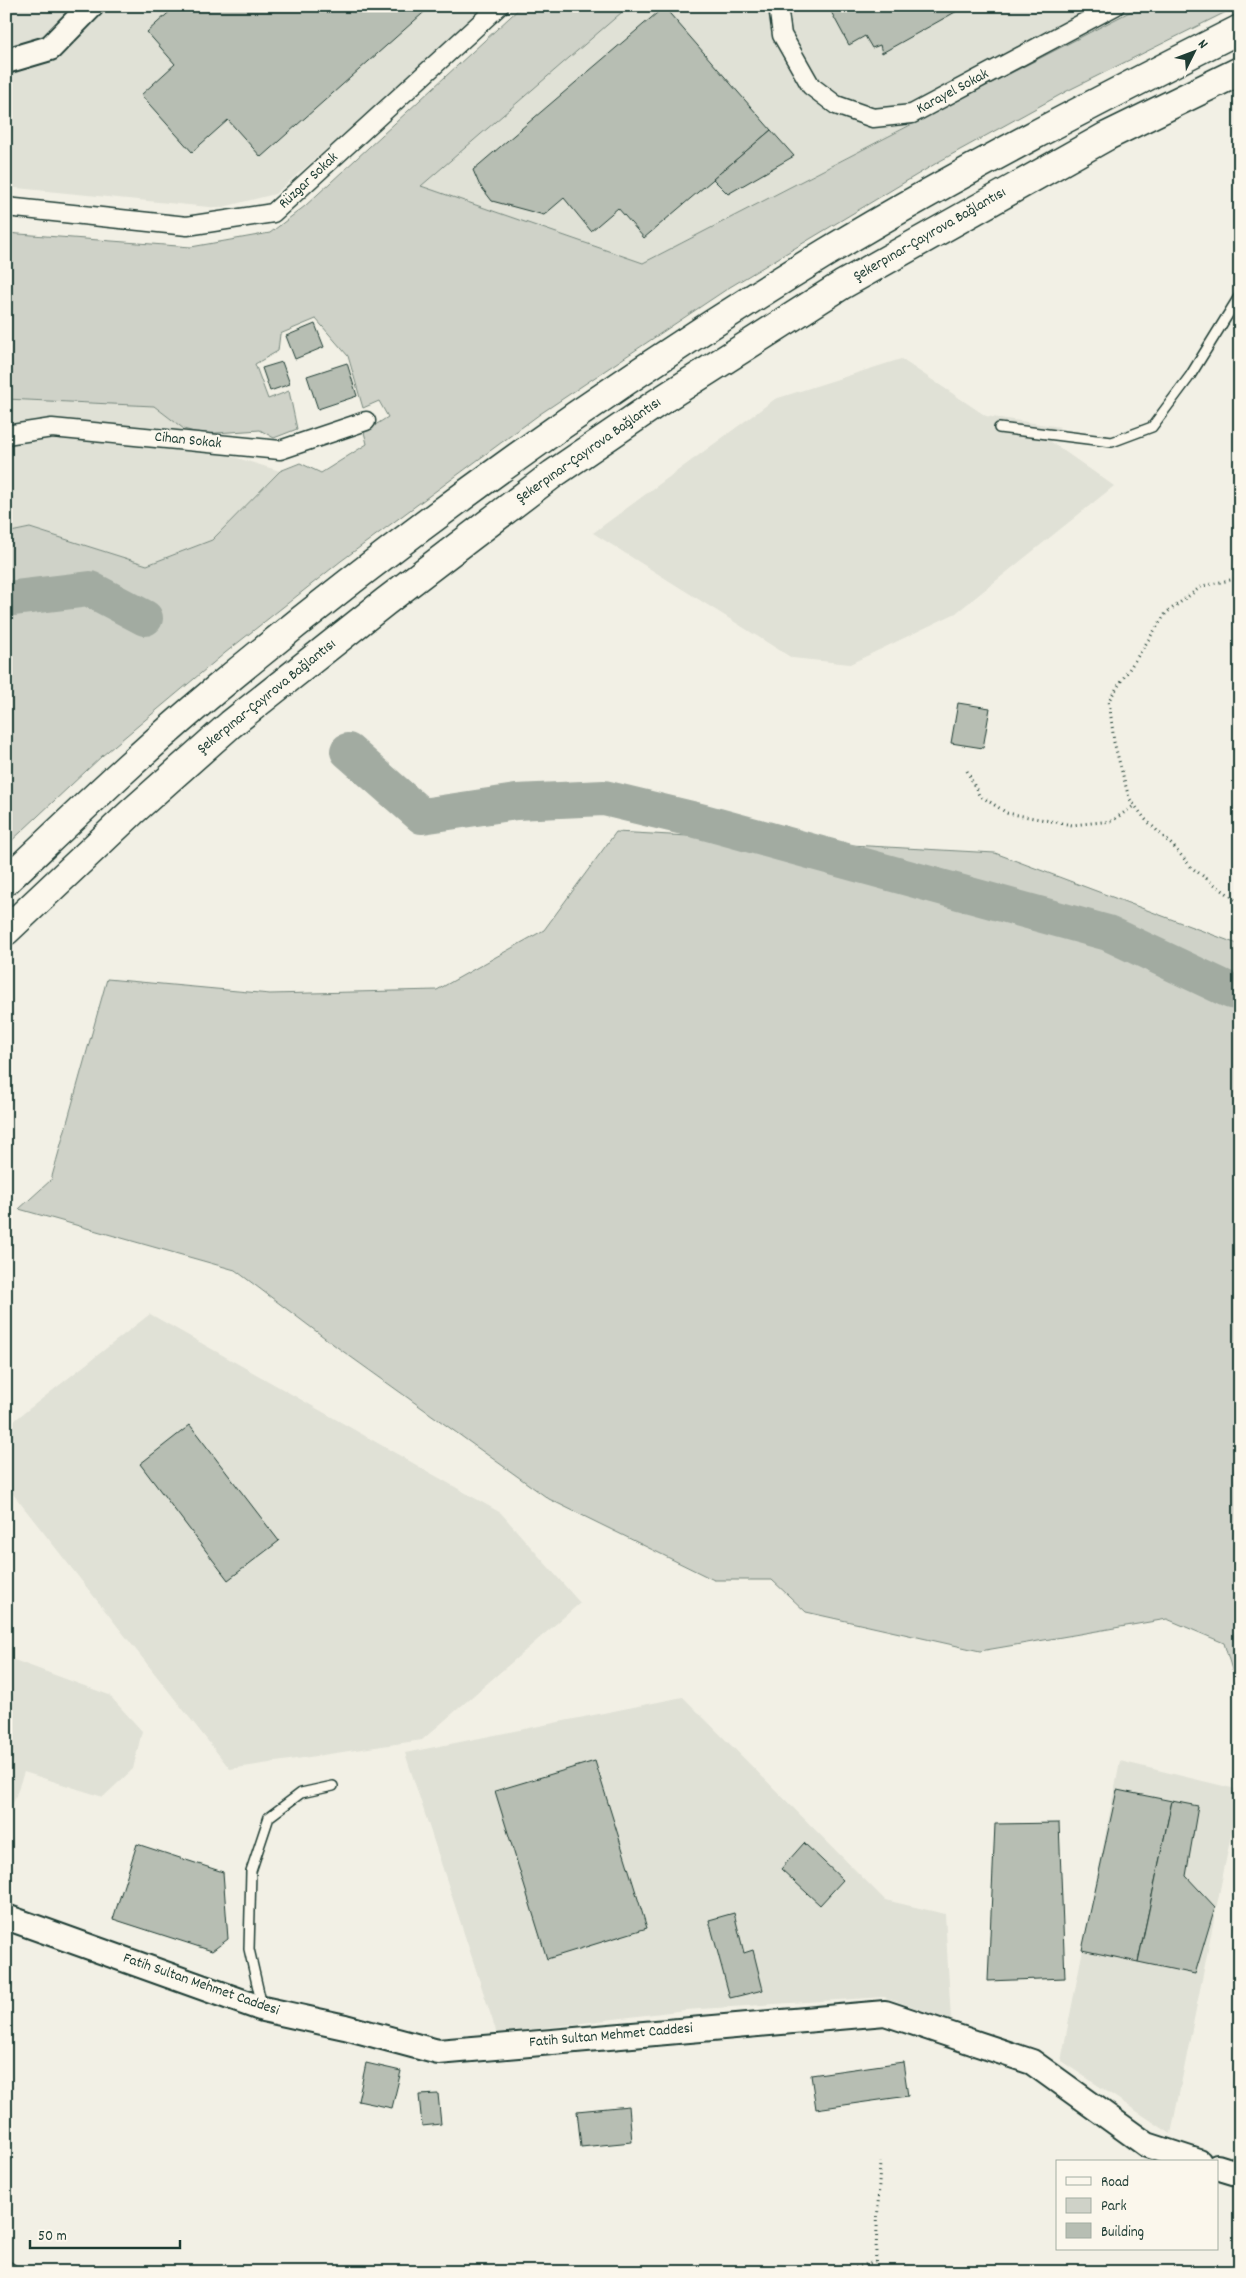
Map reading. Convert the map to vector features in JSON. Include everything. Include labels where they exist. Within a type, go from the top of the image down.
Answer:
[{"type":"highway","points":[[6,881],[210,694],[367,568],[528,450],[637,374],[746,302],[829,251],[968,171],[1086,107],[1240,29]]},
{"type":"highway","name":"Şekerpınar-Çayırova Bağlantısı","points":[[6,931],[132,812],[231,724],[385,602],[553,474],[657,403],[842,285],[1107,136],[1240,71]]},
{"type":"street","points":[[6,61],[50,48],[91,6]]},
{"type":"street","name":"Rüzgar Sokak","points":[[6,207],[187,226],[273,214],[499,6]]},
{"type":"street","name":"Karayel Sokak","points":[[778,6],[782,35],[811,86],[836,105],[873,118],[912,114],[1115,6]]},
{"type":"street","name":"Cihan Sokak","points":[[6,435],[52,428],[280,450],[366,421]]},
{"type":"street","name":"Fatih Sultan Mehmet Caddesi","points":[[6,1917],[263,2009],[345,2027],[438,2052],[884,2013],[1032,2062],[1147,2146],[1193,2160]]},
{"type":"street","points":[[1218,2167],[1240,2174]]},
{"type":"lane","points":[[999,428],[1112,442],[1152,427],[1190,376],[1240,296]]},
{"type":"lane","points":[[263,2009],[249,1949],[250,1871],[268,1817],[301,1792],[333,1786]]},
{"type":"lane","points":[[6,2265],[16,2272]]},
{"type":"path","points":[[1240,580],[1235,579],[1202,586],[1166,613],[1109,700],[1114,742],[1129,798],[1192,868],[1240,903]]},
{"type":"path","points":[[967,771],[979,795],[1007,812],[1072,826],[1112,822],[1135,805]]},
{"type":"path","points":[[875,2272],[880,2162]]},
{"type":"path","points":[[840,2272],[875,2262]]},
{"type":"shaded area","points":[[6,6],[490,6],[275,194],[219,208],[6,187]]},
{"type":"shaded area","points":[[629,6],[1140,6],[643,263],[421,186]]},
{"type":"shaded area","points":[[901,359],[986,416],[1060,427],[1047,439],[1114,486],[956,613],[850,664],[792,658],[593,533],[775,399]]},
{"type":"shaded area","points":[[6,399],[154,406],[214,451],[280,471],[212,540],[147,565],[30,528],[6,533]]},
{"type":"shaded area","points":[[150,1314],[501,1513],[580,1603],[422,1740],[230,1769],[6,1485],[6,1427]]},
{"type":"shaded area","points":[[6,1657],[109,1695],[142,1731],[133,1769],[103,1797],[24,1772],[6,1824]]},
{"type":"shaded area","points":[[683,1697],[885,1900],[945,1914],[951,2020],[884,1997],[685,2010],[497,2034],[405,1753]]},
{"type":"shaded area","points":[[1120,1761],[1240,1790],[1171,2134],[1061,2061]]},
{"type":"green space","points":[[522,6],[629,6],[421,186],[643,263],[1141,6],[1238,6],[1067,91],[940,161],[730,287],[540,414],[341,561],[225,653],[102,756],[6,846],[6,533],[30,528],[147,565],[212,540],[280,471],[300,463],[321,473],[367,444],[364,432],[388,417],[379,401],[363,408],[348,356],[316,319],[280,334],[278,351],[255,364],[268,399],[289,391],[297,429],[274,438],[260,430],[201,434],[184,429],[154,406],[6,399],[6,233],[191,247],[270,233],[305,206]]},
{"type":"green space","points":[[616,832],[995,853],[1240,945],[1240,1697],[1224,1643],[1167,1619],[980,1651],[806,1612],[772,1580],[714,1580],[549,1499],[337,1347],[235,1270],[19,1209],[51,1180],[107,979],[270,994],[437,990],[544,930]]},
{"type":"building","points":[[176,6],[431,6],[261,157],[228,120],[192,152],[141,95],[175,64],[147,32]]},
{"type":"building","points":[[828,6],[966,6],[882,53],[880,45],[872,48],[865,36],[849,45]]},
{"type":"building","points":[[664,7],[771,130],[644,238],[618,208],[591,231],[564,198],[544,215],[492,201],[479,184],[473,170]]},
{"type":"building","points":[[771,130],[794,156],[728,194],[713,179]]},
{"type":"building","points":[[315,324],[324,347],[295,359],[286,336]]},
{"type":"building","points":[[282,362],[290,384],[270,391],[262,368]]},
{"type":"building","points":[[347,363],[357,396],[318,409],[307,376]]},
{"type":"building","points":[[958,703],[990,708],[983,748],[951,743]]},
{"type":"building","points":[[190,1425],[279,1541],[228,1580],[140,1464]]},
{"type":"building","points":[[595,1761],[647,1928],[547,1959],[495,1791]]},
{"type":"building","points":[[1117,1790],[1172,1801],[1138,1962],[1082,1950]]},
{"type":"building","points":[[1172,1801],[1198,1806],[1186,1876],[1215,1907],[1195,1974],[1138,1962]]},
{"type":"building","points":[[1059,1823],[1065,1978],[988,1981],[995,1824]]},
{"type":"building","points":[[804,1843],[843,1880],[820,1905],[781,1869]]},
{"type":"building","points":[[137,1844],[223,1872],[228,1939],[212,1951],[113,1919]]},
{"type":"building","points":[[734,1913],[744,1953],[753,1950],[763,1990],[730,1998],[709,1920]]},
{"type":"building","points":[[903,2062],[908,2096],[816,2109],[811,2075]]},
{"type":"building","points":[[366,2063],[401,2071],[392,2108],[358,2101]]},
{"type":"building","points":[[438,2094],[441,2124],[422,2126],[419,2095]]},
{"type":"building","points":[[629,2106],[632,2142],[581,2147],[577,2111]]},
{"type":"waterway","points":[[6,599],[90,589],[145,618]]},
{"type":"waterway","points":[[348,751],[422,816],[516,802],[604,798],[704,822],[1108,933],[1231,991],[1240,992]]}]
